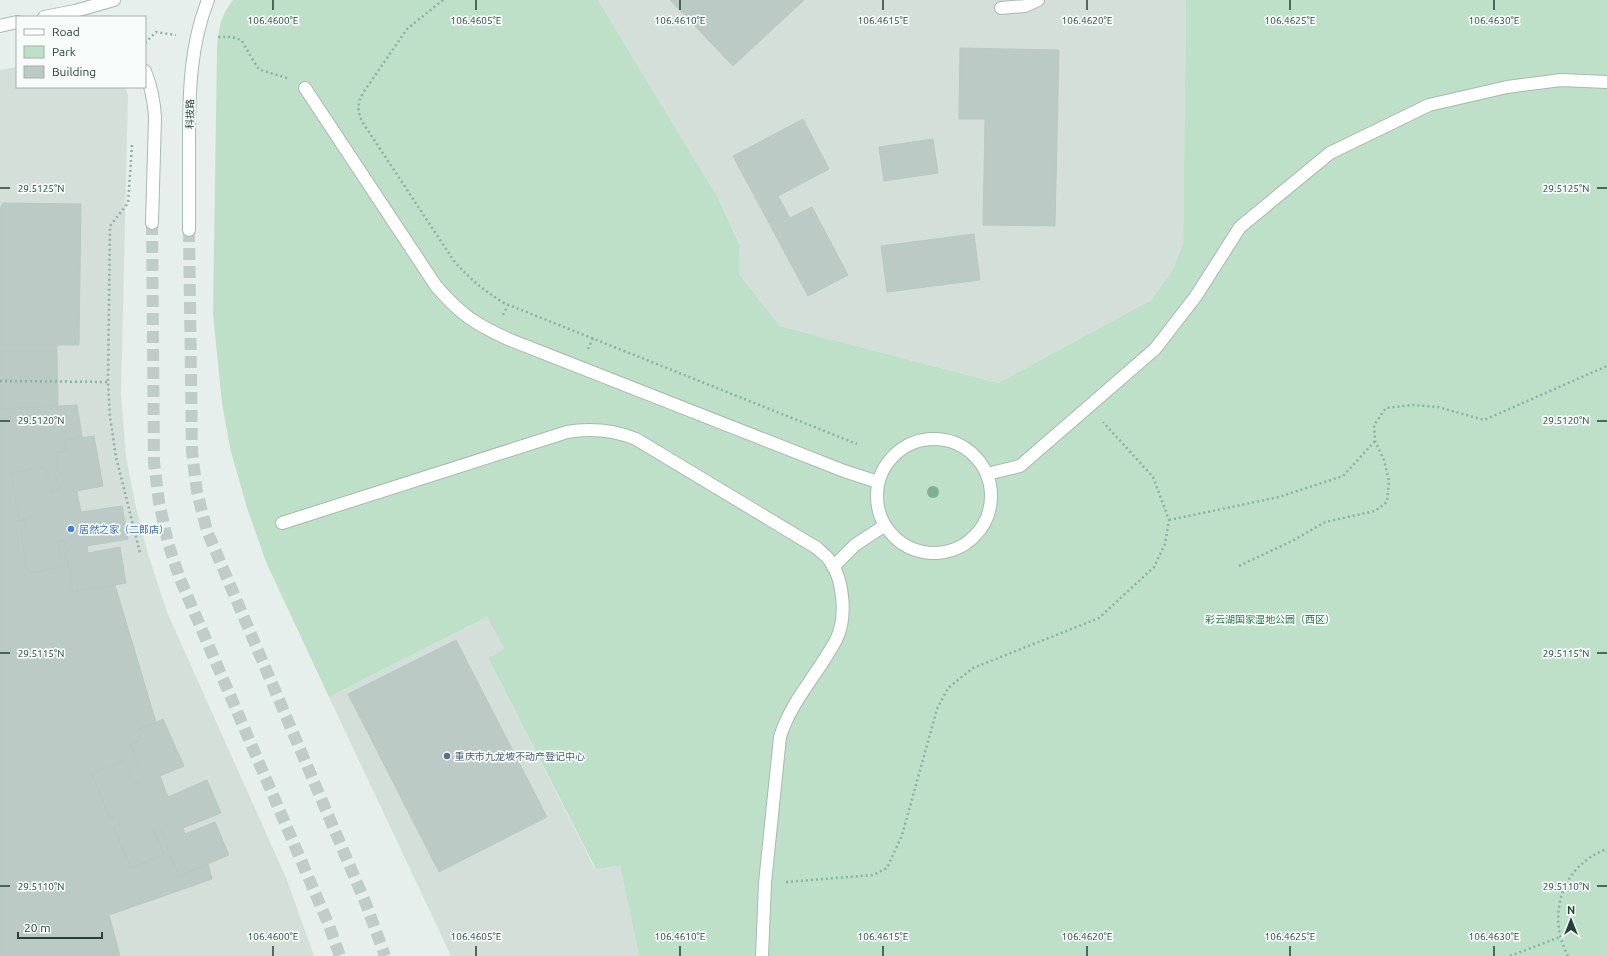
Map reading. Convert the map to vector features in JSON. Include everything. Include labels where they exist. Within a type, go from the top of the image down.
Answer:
[{"type":"main road","points":[[49,16],[75,11],[114,0]]},
{"type":"main road","name":"科技路","points":[[189,230],[189,102],[192,65],[200,19],[208,0]]},
{"type":"main road","points":[[1001,8],[1025,6],[1038,0]]},
{"type":"main road","points":[[0,26],[16,22]]},
{"type":"main road","points":[[146,74],[154,101],[155,118],[152,223]]},
{"type":"main road","points":[[987,474],[1020,466],[1155,349],[1196,296],[1240,227],[1330,153],[1429,105],[1507,87],[1561,80],[1607,82]]},
{"type":"main road","points":[[305,88],[436,286],[466,317],[485,329],[508,339],[837,468],[878,482]]},
{"type":"main road","points":[[282,523],[567,432],[603,430],[620,433],[636,439],[817,548],[830,560],[841,587],[841,626],[836,640],[792,707],[784,723],[780,737],[765,883],[762,956]]},
{"type":"main road","points":[[927,438],[946,439],[963,446],[978,458],[987,474],[992,492],[990,511],[982,528],[969,541],[952,551],[933,554],[914,550],[897,541],[884,526],[877,508],[876,495],[878,482],[882,470],[893,454],[909,444],[927,438]]},
{"type":"main road","points":[[833,567],[855,545],[884,526]]},
{"type":"path","points":[[443,0],[416,21],[401,36],[363,93],[358,111],[363,123],[454,261],[469,278],[486,292],[504,303],[857,444]]},
{"type":"path","points":[[146,42],[156,32],[177,35]]},
{"type":"path","points":[[215,38],[238,38],[242,41],[257,67],[296,81],[305,88]]},
{"type":"path","points":[[132,141],[128,203],[110,226],[108,382],[110,417],[116,457],[140,553]]},
{"type":"path","points":[[1239,566],[1294,540],[1325,522],[1375,511],[1387,502],[1389,481],[1384,460],[1375,441],[1374,426],[1386,408],[1412,405],[1438,407],[1484,420],[1607,366]]},
{"type":"path","points":[[0,381],[108,382]]},
{"type":"path","points":[[765,883],[854,878],[873,875],[887,868],[902,835],[937,709],[948,688],[973,668],[1099,618],[1154,567],[1165,544],[1169,520],[1153,477],[1089,406]]},
{"type":"path","points":[[1169,520],[1279,497],[1343,476],[1375,441]]},
{"type":"path","points":[[1568,956],[1562,945],[1558,928],[1558,910],[1562,892],[1570,876],[1582,863],[1597,853],[1607,849]]},
{"type":"path","points":[[1510,956],[1560,937]]},
{"type":"shaded area","points":[[598,0],[1186,0],[1183,244],[1171,273],[1151,300],[998,383],[780,326],[739,274],[740,244],[718,198]]},
{"type":"shaded area","name":"居然之家（二郎店）","points":[[16,67],[16,88],[125,88],[128,95],[121,393],[126,457],[135,503],[148,554],[167,612],[287,880],[314,956],[0,956],[0,70]]},
{"type":"shaded area","points":[[487,617],[504,649],[488,658],[595,869],[620,866],[639,956],[451,956],[329,697]]},
{"type":"green space","name":"彩云湖国家湿地公园（西区）","points":[[233,0],[598,0],[718,198],[740,245],[739,274],[780,326],[998,383],[1151,300],[1171,273],[1183,244],[1186,0],[1607,0],[1607,956],[639,956],[620,866],[596,869],[488,658],[504,649],[487,617],[329,697],[266,562],[247,508],[230,448],[222,403],[213,314],[217,49],[221,23],[225,12]]},
{"type":"building","points":[[670,0],[804,0],[733,66]]},
{"type":"building","points":[[960,48],[1059,50],[1055,226],[983,225],[985,119],[959,119]]},
{"type":"building","points":[[803,119],[829,169],[778,196],[790,218],[812,207],[848,275],[808,296],[733,156]]},
{"type":"building","points":[[933,139],[938,173],[884,181],[879,147]]},
{"type":"building","points":[[3,203],[81,204],[79,345],[57,345],[57,351],[0,351],[0,208]]},
{"type":"building","points":[[974,234],[980,280],[887,292],[881,246]]},
{"type":"building","points":[[0,351],[57,351],[58,406],[0,409]]},
{"type":"building","points":[[77,405],[82,437],[66,440],[67,451],[56,453],[60,476],[56,477],[59,491],[51,492],[46,467],[11,473],[19,521],[26,519],[27,528],[20,529],[28,573],[63,567],[58,541],[64,540],[73,592],[115,585],[156,722],[137,730],[141,740],[130,744],[139,766],[136,767],[142,781],[134,784],[124,760],[92,774],[110,819],[117,816],[120,824],[113,827],[131,868],[164,854],[153,830],[159,827],[179,876],[208,864],[212,879],[109,915],[120,956],[0,956],[0,409]]},
{"type":"building","points":[[94,436],[103,486],[77,491],[81,512],[122,506],[128,539],[87,546],[88,553],[120,547],[126,583],[73,592],[64,540],[58,541],[63,567],[28,573],[20,529],[27,528],[26,519],[19,521],[11,473],[46,467],[51,492],[59,491],[56,477],[60,476],[56,453],[67,451],[66,440]]},
{"type":"building","name":"重庆市九龙坡不动产登记中心","points":[[456,640],[547,817],[439,872],[348,694]]},
{"type":"building","points":[[163,719],[184,766],[160,776],[168,797],[207,780],[221,813],[183,828],[185,834],[215,822],[229,855],[179,876],[159,827],[153,830],[164,854],[131,868],[113,827],[120,824],[117,816],[110,819],[92,774],[124,760],[134,784],[142,781],[136,767],[139,766],[130,744],[141,740],[137,730]]},
{"type":"tunnel","points":[[152,223],[154,462],[159,502],[168,543],[180,579],[328,923],[340,956]]},
{"type":"tunnel","points":[[189,230],[192,452],[197,492],[207,531],[366,904],[385,956]]},
{"type":"place","name":"居然之家（二郎店）","points":[[71,529]]},
{"type":"place","name":"重庆市九龙坡不动产登记中心","points":[[447,756]]}]
